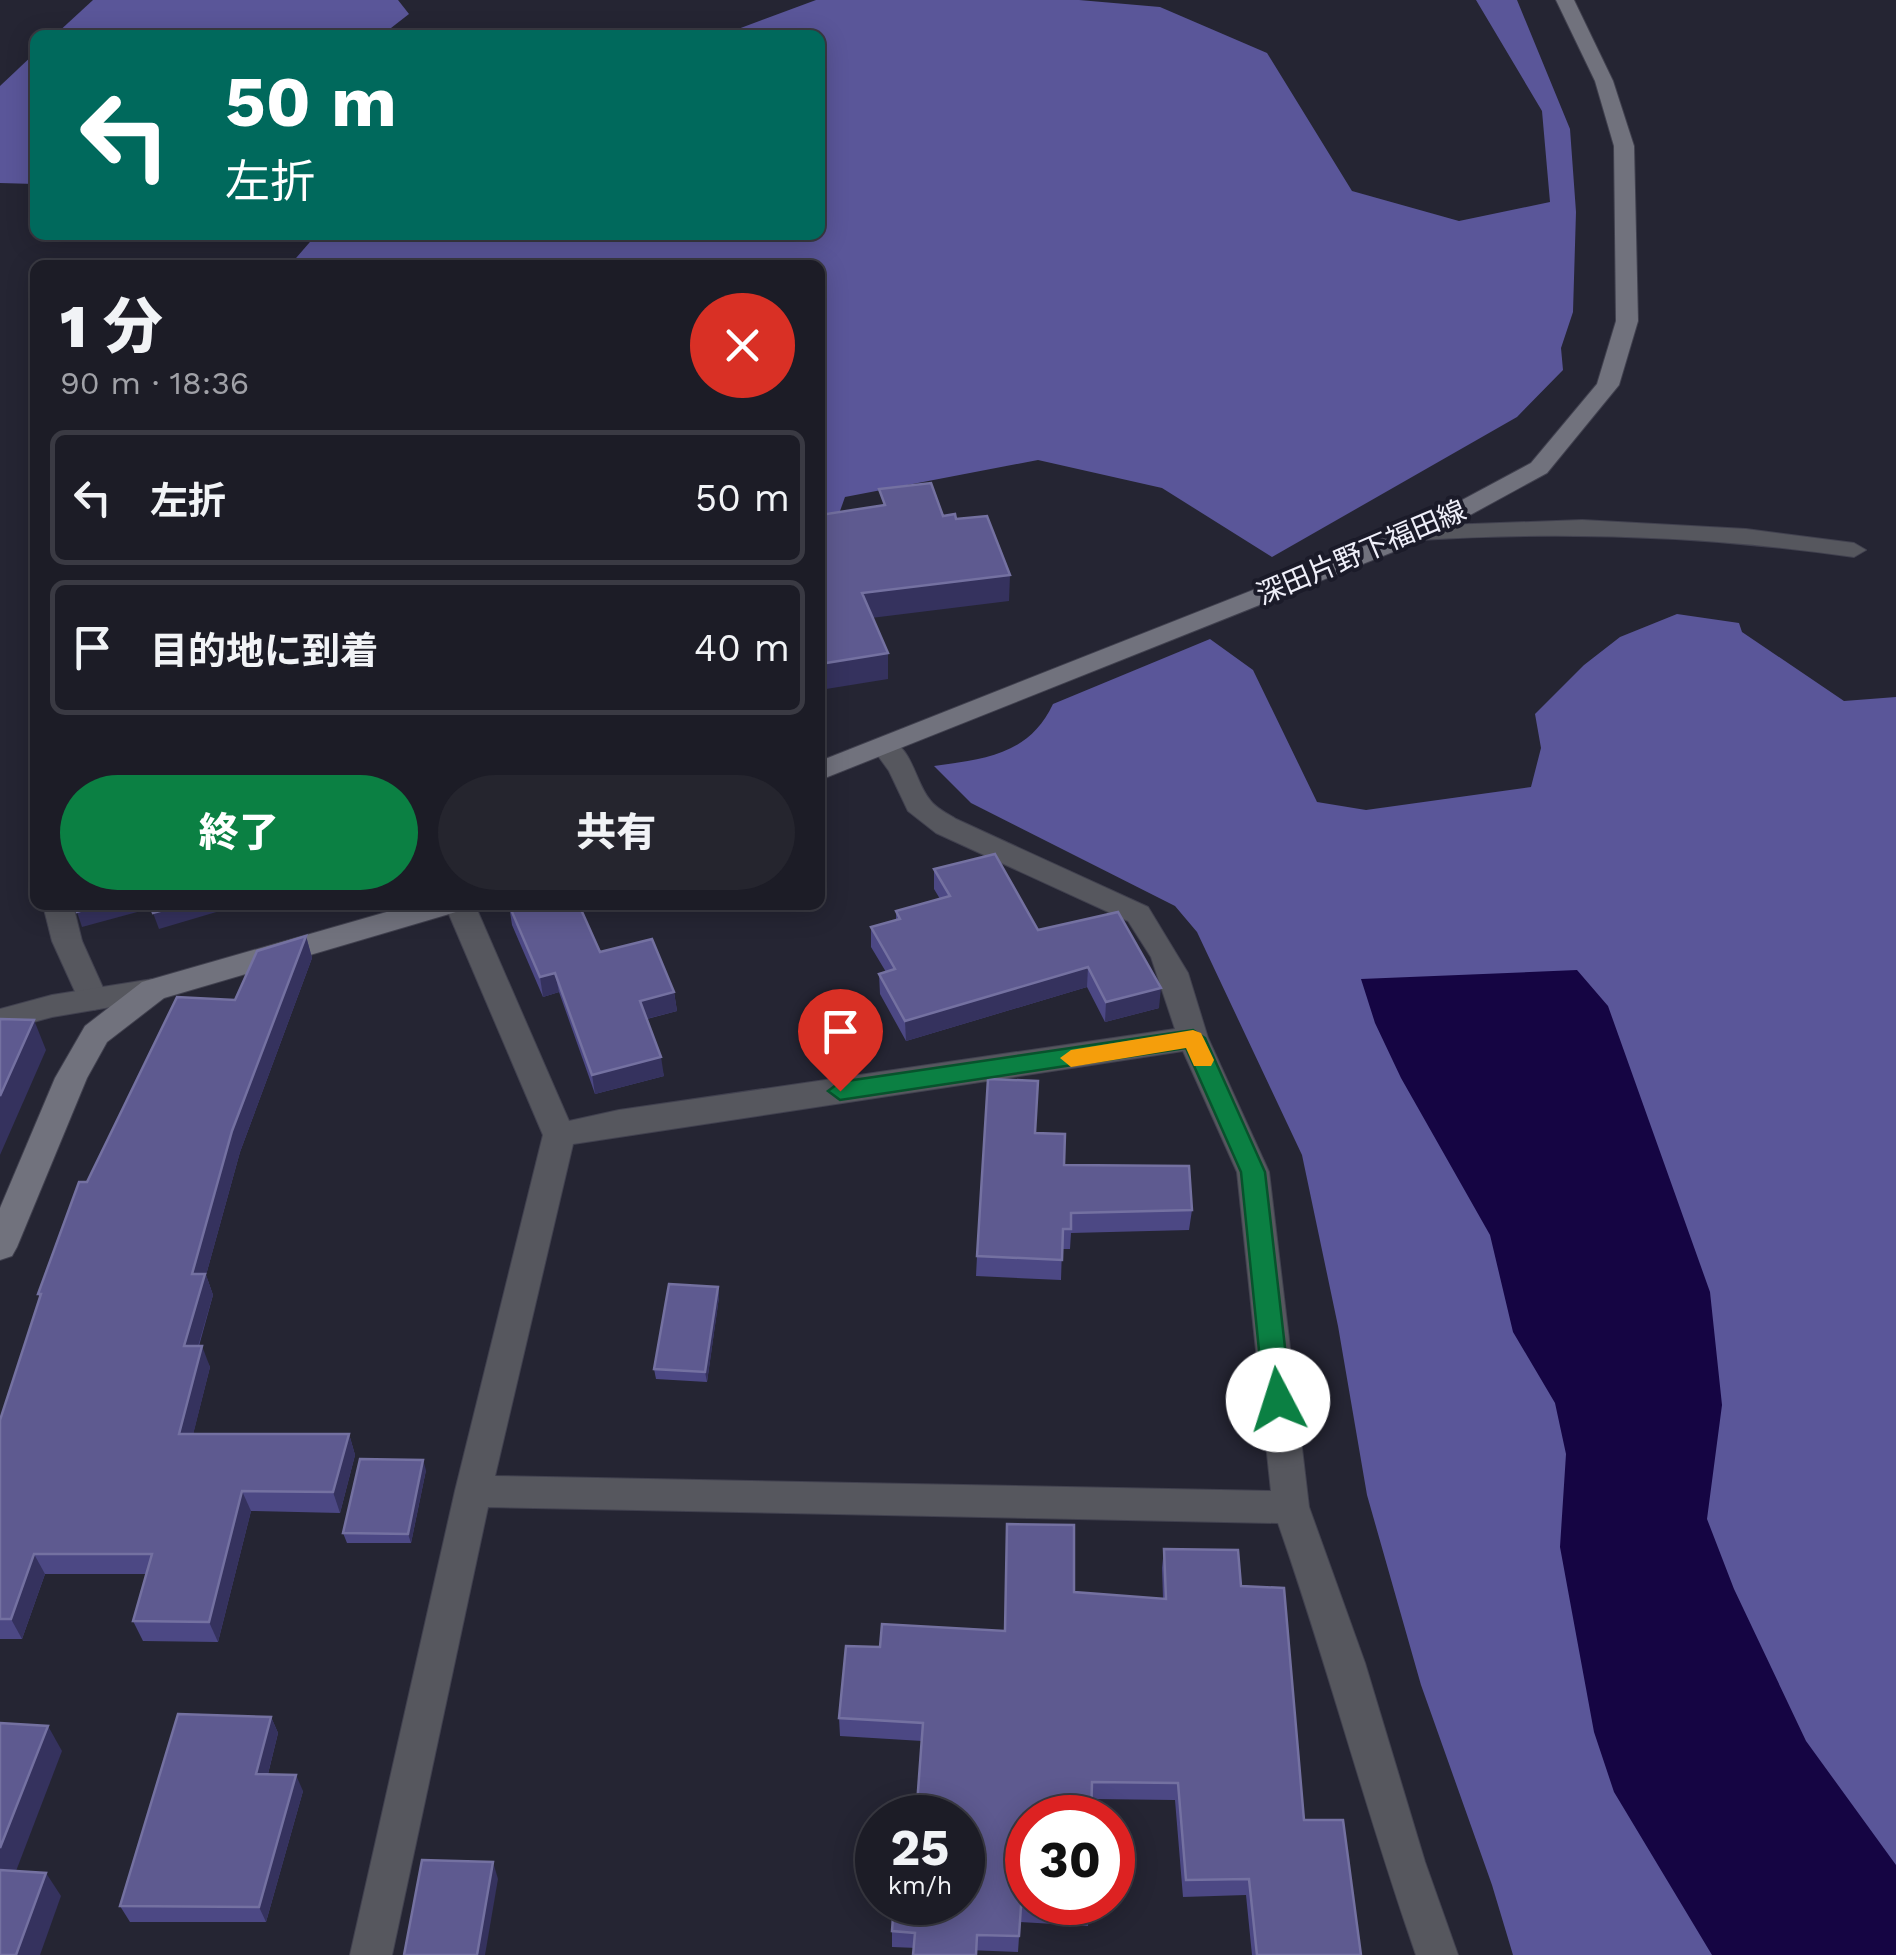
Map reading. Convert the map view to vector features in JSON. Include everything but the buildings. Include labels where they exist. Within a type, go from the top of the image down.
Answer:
[{"type":"main road","name":"深田片野下福田線","points":[[825,770],[1419,533],[1539,468],[1608,385],[1627,321],[1624,146],[1604,81],[1565,0]]},
{"type":"main road","points":[[0,1247],[71,1078],[96,1034],[153,990],[429,910]]},
{"type":"street","points":[[1419,533],[1496,527],[1642,529],[1765,536],[1854,550]]},
{"type":"street","points":[[884,746],[902,769],[918,804],[946,826],[1138,914],[1153,932],[1181,990],[1193,1038],[1253,1172],[1291,1507],[1346,1663],[1404,1862],[1436,1955]]},
{"type":"street","points":[[59,910],[67,942],[93,999]]},
{"type":"street","points":[[372,1955],[472,1491],[559,1135],[462,910]]},
{"type":"street","points":[[0,1020],[153,990]]},
{"type":"street","points":[[559,1135],[619,1122],[1193,1038]]},
{"type":"street","points":[[472,1491],[1291,1507]]},
{"type":"shaded area","points":[[93,0],[398,0],[409,14],[388,30],[60,30]]},
{"type":"shaded area","points":[[816,0],[1079,0],[1160,7],[1267,53],[1352,191],[1459,221],[1550,202],[1542,111],[1476,0],[1517,0],[1570,129],[1576,212],[1573,312],[1561,348],[1563,370],[1517,417],[1272,557],[1162,488],[1038,460],[845,497],[825,553],[825,260],[294,260],[312,240],[825,240],[825,30],[735,30]]},
{"type":"shaded area","points":[[30,58],[30,184],[0,183],[0,86]]},
{"type":"shaded area","points":[[1677,614],[1739,623],[1742,632],[1844,701],[1896,697],[1896,1955],[1513,1955],[1421,1685],[1367,1495],[1338,1326],[1302,1155],[1197,932],[1175,906],[971,803],[934,766],[1004,751],[1031,734],[1053,704],[1210,639],[1253,670],[1317,802],[1366,810],[1531,787],[1541,748],[1535,714],[1584,665],[1620,637]]},
{"type":"shaded area","points":[[1577,970],[1608,1006],[1710,1292],[1722,1405],[1707,1519],[1734,1589],[1806,1741],[1896,1865],[1896,1955],[1712,1955],[1614,1792],[1594,1732],[1560,1547],[1566,1454],[1555,1403],[1513,1332],[1490,1235],[1401,1078],[1375,1023],[1361,979]]},
{"type":"slow traffic","points":[[1071,1058],[1193,1038],[1203,1060]]},
{"type":"route","points":[[840,1091],[1193,1038],[1253,1172],[1278,1400]]}]
